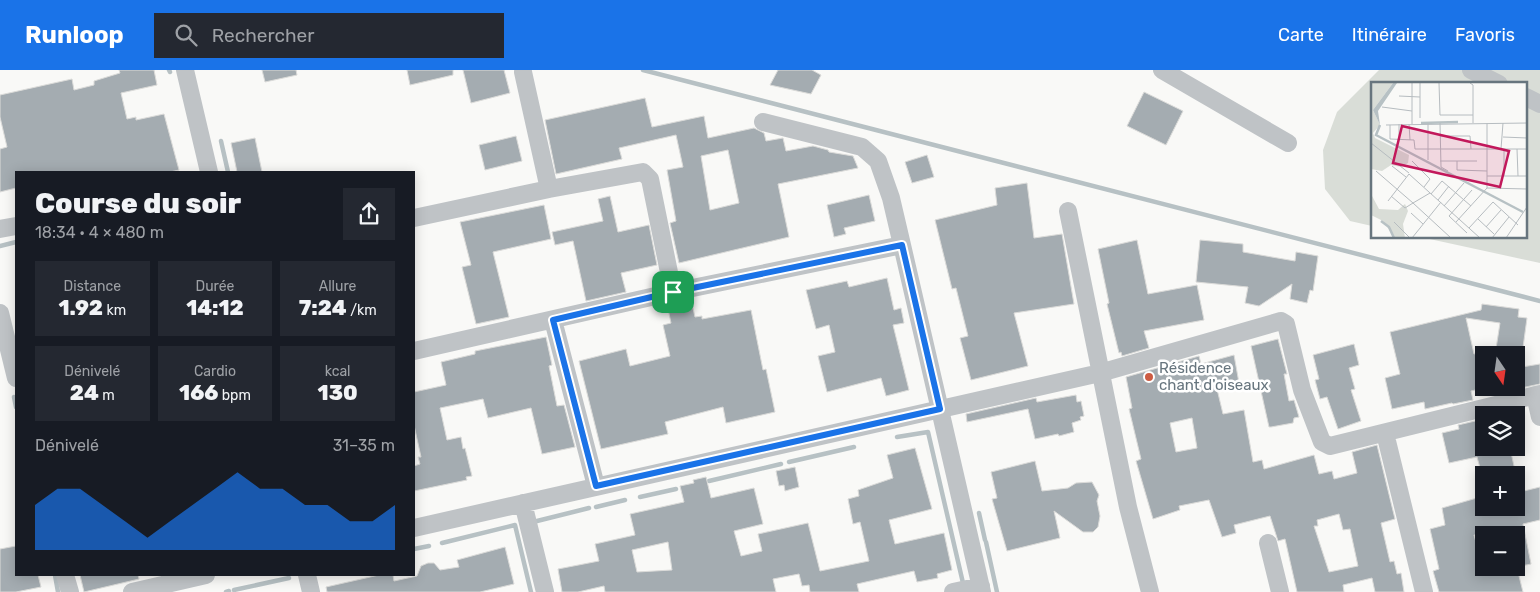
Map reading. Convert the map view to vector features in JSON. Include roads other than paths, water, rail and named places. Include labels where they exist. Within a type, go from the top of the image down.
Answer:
[{"type":"street","points":[[185,70],[209,171]]},
{"type":"street","points":[[1162,70],[1288,143]]},
{"type":"street","points":[[1470,70],[1495,82]]},
{"type":"street","points":[[523,72],[549,189]]},
{"type":"street","points":[[1528,98],[1540,104]]},
{"type":"street","points":[[763,122],[862,147],[878,161],[891,198],[982,589],[954,592]]},
{"type":"street","points":[[415,218],[549,189],[643,172],[650,179],[673,292]]},
{"type":"street","points":[[1068,212],[1128,506],[1150,592]]},
{"type":"street","points":[[0,229],[15,226]]},
{"type":"street","points":[[415,351],[673,292],[902,245]]},
{"type":"street","points":[[0,313],[15,374]]},
{"type":"street","points":[[553,320],[596,486]]},
{"type":"street","points":[[415,528],[1100,373],[1281,321],[1286,324],[1302,390],[1322,442],[1330,446],[1538,395],[1540,417]]},
{"type":"street","points":[[1385,433],[1424,592]]},
{"type":"street","points":[[523,503],[545,592]]},
{"type":"street","points":[[1268,543],[1280,592]]},
{"type":"street","points":[[65,576],[70,592]]},
{"type":"street","points":[[132,592],[202,576]]},
{"type":"street","points":[[306,576],[311,592]]},
{"type":"waterway","points":[[643,70],[1540,301]]},
{"type":"waterway","points":[[221,141],[228,171]]},
{"type":"waterway","points":[[0,246],[15,242]]},
{"type":"waterway","points":[[14,397],[15,402]]},
{"type":"waterway","points":[[897,437],[928,432],[963,583]]},
{"type":"waterway","points":[[789,462],[854,447]]},
{"type":"waterway","points":[[709,481],[781,464]]},
{"type":"waterway","points":[[640,497],[676,489]]},
{"type":"waterway","points":[[596,507],[625,500]]},
{"type":"waterway","points":[[537,521],[589,508]]},
{"type":"waterway","points":[[979,513],[985,540]]},
{"type":"waterway","points":[[442,543],[515,525],[531,592]]},
{"type":"waterway","points":[[986,542],[997,592]]},
{"type":"waterway","points":[[415,549],[429,546]]},
{"type":"waterway","points":[[55,576],[58,592]]},
{"type":"waterway","points":[[234,590],[289,578]]},
{"type":"place","name":"Résidence chant d'oiseaux","points":[[1149,377]]}]
